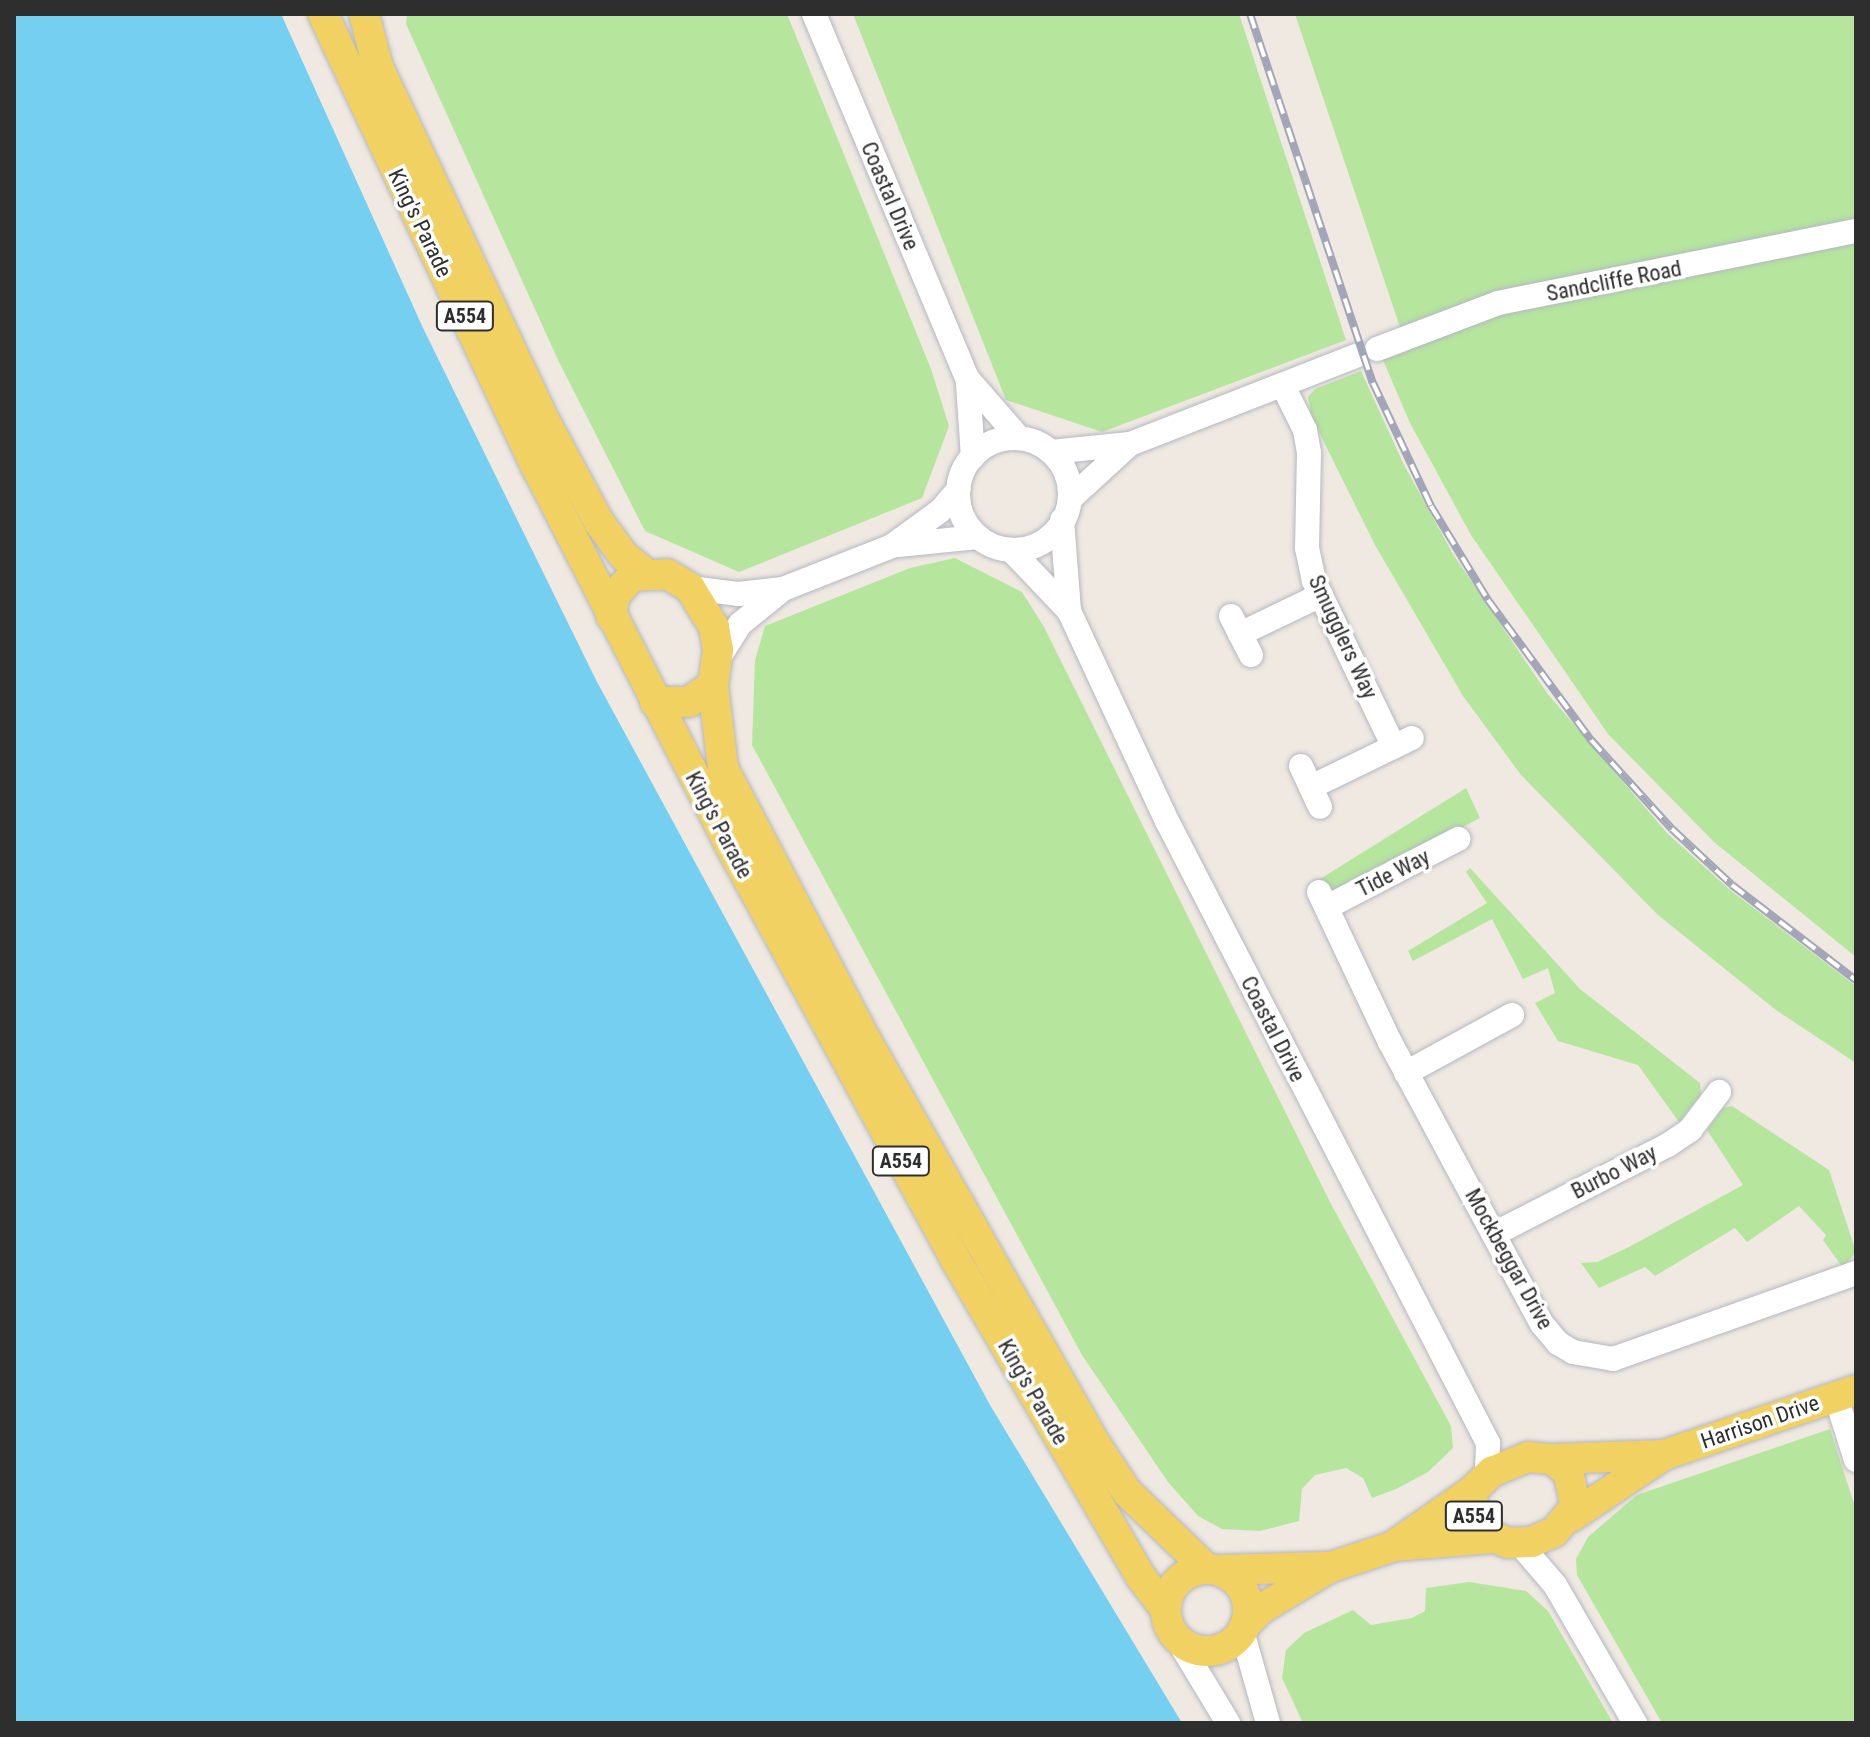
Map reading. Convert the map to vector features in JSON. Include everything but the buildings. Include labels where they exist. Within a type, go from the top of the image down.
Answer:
[{"type":"main road","name":"King's Parade","points":[[323,14],[655,702],[954,1257],[1141,1577],[1165,1609]]},
{"type":"main road","name":"King's Parade","points":[[364,14],[378,67],[541,414],[599,522],[624,556],[645,573]]},
{"type":"main road","points":[[611,616],[615,595],[632,576],[645,573]]},
{"type":"main road","name":"A554","points":[[645,573],[667,574],[690,588],[714,627],[715,672]]},
{"type":"main road","name":"King's Parade","points":[[715,672],[723,768],[867,1042],[1096,1445],[1127,1492],[1212,1569]]},
{"type":"main road","points":[[655,702],[689,702],[715,672]]},
{"type":"main road","name":"Harrison Drive","points":[[1562,1525],[1664,1455],[1846,1393]]},
{"type":"main road","name":"Harrison Drive","points":[[1540,1458],[1664,1455]]},
{"type":"main road","points":[[1540,1458],[1574,1482],[1562,1525]]},
{"type":"main road","name":"A554","points":[[1394,1546],[1479,1483],[1540,1458]]},
{"type":"main road","name":"A554","points":[[1479,1483],[1473,1514],[1506,1541]]},
{"type":"main road","name":"A554","points":[[1244,1628],[1261,1609],[1331,1567],[1394,1546],[1506,1541],[1562,1525]]},
{"type":"main road","name":"A554","points":[[1212,1569],[1331,1567]]},
{"type":"main road","points":[[1212,1569],[1231,1576],[1247,1598],[1244,1628],[1212,1651],[1178,1640],[1165,1609],[1173,1585],[1212,1569]]},
{"type":"street","name":"Coastal Drive","points":[[814,14],[967,378],[1019,438]]},
{"type":"street","name":"Sandcliffe Road","points":[[1051,452],[1130,444],[1498,303],[1856,231]]},
{"type":"street","name":"Coastal Drive","points":[[967,378],[973,457]]},
{"type":"street","name":"Smugglers Way","points":[[1283,386],[1305,430],[1307,548],[1321,595],[1403,742],[1311,786]]},
{"type":"street","points":[[690,588],[738,594],[783,589],[892,546],[940,511],[958,490],[973,457],[988,444],[1019,438],[1051,452],[1065,472],[1066,510],[1046,540],[1011,550],[978,537],[892,546]]},
{"type":"street","name":"Sandcliffe Road","points":[[1066,510],[1130,444]]},
{"type":"street","points":[[958,490],[962,514],[978,537]]},
{"type":"street","name":"Coastal Drive","points":[[1066,510],[1069,611]]},
{"type":"street","name":"Coastal Drive","points":[[1011,550],[1069,611],[1168,823],[1488,1443],[1479,1483]]},
{"type":"street","points":[[715,672],[740,624],[783,589]]},
{"type":"street","points":[[1241,635],[1321,595]]},
{"type":"street","name":"Tide Way","points":[[1323,899],[1458,839]]},
{"type":"street","name":"Mockbeggar Drive","points":[[1323,899],[1406,1073],[1542,1324],[1558,1343],[1592,1358],[1613,1359],[1856,1273]]},
{"type":"street","points":[[1406,1073],[1483,1021],[1512,1015]]},
{"type":"street","name":"Burbo Way","points":[[1494,1234],[1668,1145],[1690,1130],[1719,1092]]},
{"type":"street","points":[[1846,1393],[1856,1460]]},
{"type":"street","points":[[1488,1443],[1540,1458]]},
{"type":"street","points":[[1555,1585],[1562,1525]]},
{"type":"street","points":[[1506,1541],[1555,1585],[1635,1723]]},
{"type":"street","points":[[1244,1628],[1268,1723]]},
{"type":"street","points":[[1178,1640],[1228,1723]]},
{"type":"green space","points":[[407,14],[787,14],[931,369],[949,426],[922,498],[739,572],[645,531],[558,360],[406,24]]},
{"type":"green space","points":[[853,14],[1239,14],[1346,340],[1102,432],[1006,400]]},
{"type":"green space","points":[[1295,14],[1856,14],[1856,957],[1714,842],[1608,734],[1471,535],[1410,423],[1383,360],[1408,351]]},
{"type":"green space","points":[[1361,371],[1404,465],[1453,554],[1547,693],[1667,833],[1730,890],[1856,986],[1856,1063],[1776,1010],[1658,915],[1521,775],[1463,696],[1375,545],[1311,416],[1308,397],[1315,389]]},
{"type":"green space","points":[[955,558],[1022,592],[1044,627],[1330,1202],[1451,1426],[1453,1448],[1428,1472],[1396,1489],[1372,1498],[1363,1478],[1346,1468],[1315,1475],[1302,1489],[1299,1521],[1260,1531],[1222,1529],[1198,1516],[1168,1482],[1082,1355],[752,745],[755,660],[765,626],[910,568]]},
{"type":"green space","points":[[1466,788],[1480,818],[1337,893],[1312,884]]},
{"type":"green space","points":[[1470,868],[1580,989],[1700,1083],[1701,1095],[1679,1122],[1638,1065],[1558,1041],[1535,1003],[1555,993],[1548,968],[1523,979],[1492,919],[1413,961],[1408,951],[1487,903],[1466,872]]},
{"type":"green space","points":[[1732,1106],[1829,1170],[1856,1252],[1843,1268],[1823,1240],[1826,1235],[1799,1206],[1747,1242],[1735,1228],[1655,1276],[1645,1267],[1599,1288],[1581,1263],[1597,1262],[1629,1247],[1743,1185],[1707,1130],[1723,1108]]},
{"type":"green space","points":[[1830,1429],[1856,1510],[1856,1723],[1662,1723],[1577,1575],[1576,1559],[1588,1537],[1637,1495]]},
{"type":"green space","points":[[1469,1582],[1526,1591],[1548,1611],[1613,1723],[1303,1723],[1282,1678],[1286,1650],[1304,1633],[1353,1610],[1371,1625],[1412,1618],[1425,1611],[1426,1588]]},
{"type":"water","points":[[14,14],[281,14],[423,328],[596,680],[990,1405],[1182,1723],[14,1723]]},
{"type":"railway","points":[[1250,14],[1373,383],[1431,506],[1488,600],[1591,740],[1672,829],[1732,885],[1856,980]]}]
